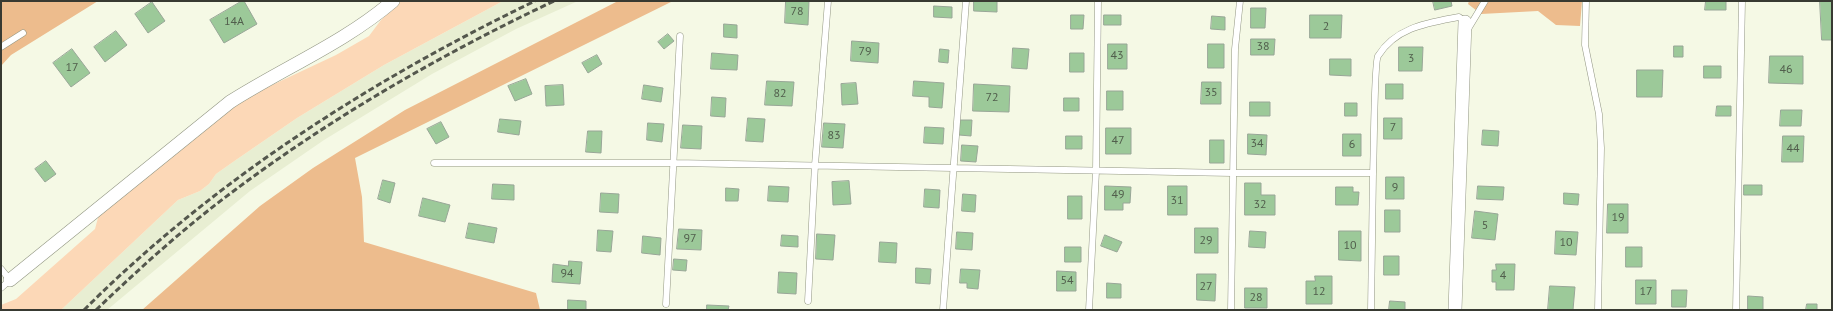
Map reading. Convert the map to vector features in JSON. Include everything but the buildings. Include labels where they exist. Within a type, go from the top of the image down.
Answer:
[{"type":"street","points":[[5,284],[230,102],[254,87],[329,47],[362,26],[393,1]]},
{"type":"street","points":[[1455,310],[1465,28]]},
{"type":"lane","points":[[808,301],[815,165],[828,1]]},
{"type":"lane","points":[[943,310],[966,1]]},
{"type":"lane","points":[[1089,310],[1096,171],[1098,1]]},
{"type":"lane","points":[[1231,310],[1235,49],[1240,1]]},
{"type":"lane","points":[[1371,310],[1377,57],[1393,39],[1419,24],[1459,17],[1465,28],[1485,1]]},
{"type":"lane","points":[[1586,1],[1585,45],[1599,114],[1601,148],[1598,310]]},
{"type":"lane","points":[[1736,310],[1742,1]]},
{"type":"lane","points":[[1,47],[23,33]]},
{"type":"lane","points":[[666,304],[680,36]]},
{"type":"lane","points":[[434,163],[674,163],[1232,173],[1374,173]]},
{"type":"lane","points":[[1,269],[5,284]]},
{"type":"shaded area","points":[[1,1],[98,1],[11,55],[1,66]]},
{"type":"shaded area","points":[[401,1],[503,1],[384,65],[297,118],[216,174],[209,184],[200,191],[178,200],[61,310],[1,310],[1,305],[16,299],[95,229],[99,214],[236,102],[336,55],[369,36],[381,20]]},
{"type":"shaded area","points":[[503,1],[578,1],[516,29],[432,74],[324,140],[250,191],[107,310],[61,310],[178,200],[200,191],[209,184],[216,174],[297,118],[384,65]]},
{"type":"shaded area","points":[[618,1],[673,1],[355,158],[362,197],[364,242],[536,293],[540,310],[142,310],[260,206],[313,168],[405,110]]},
{"type":"shaded area","points":[[1469,1],[1582,1],[1580,26],[1556,25],[1538,11],[1481,14],[1468,4]]},
{"type":"railway","points":[[84,310],[134,263],[186,218],[240,176],[296,137],[354,99],[413,64],[535,1]]},
{"type":"railway","points":[[96,310],[146,263],[199,218],[235,190],[311,137],[390,88],[471,42],[554,1]]}]
